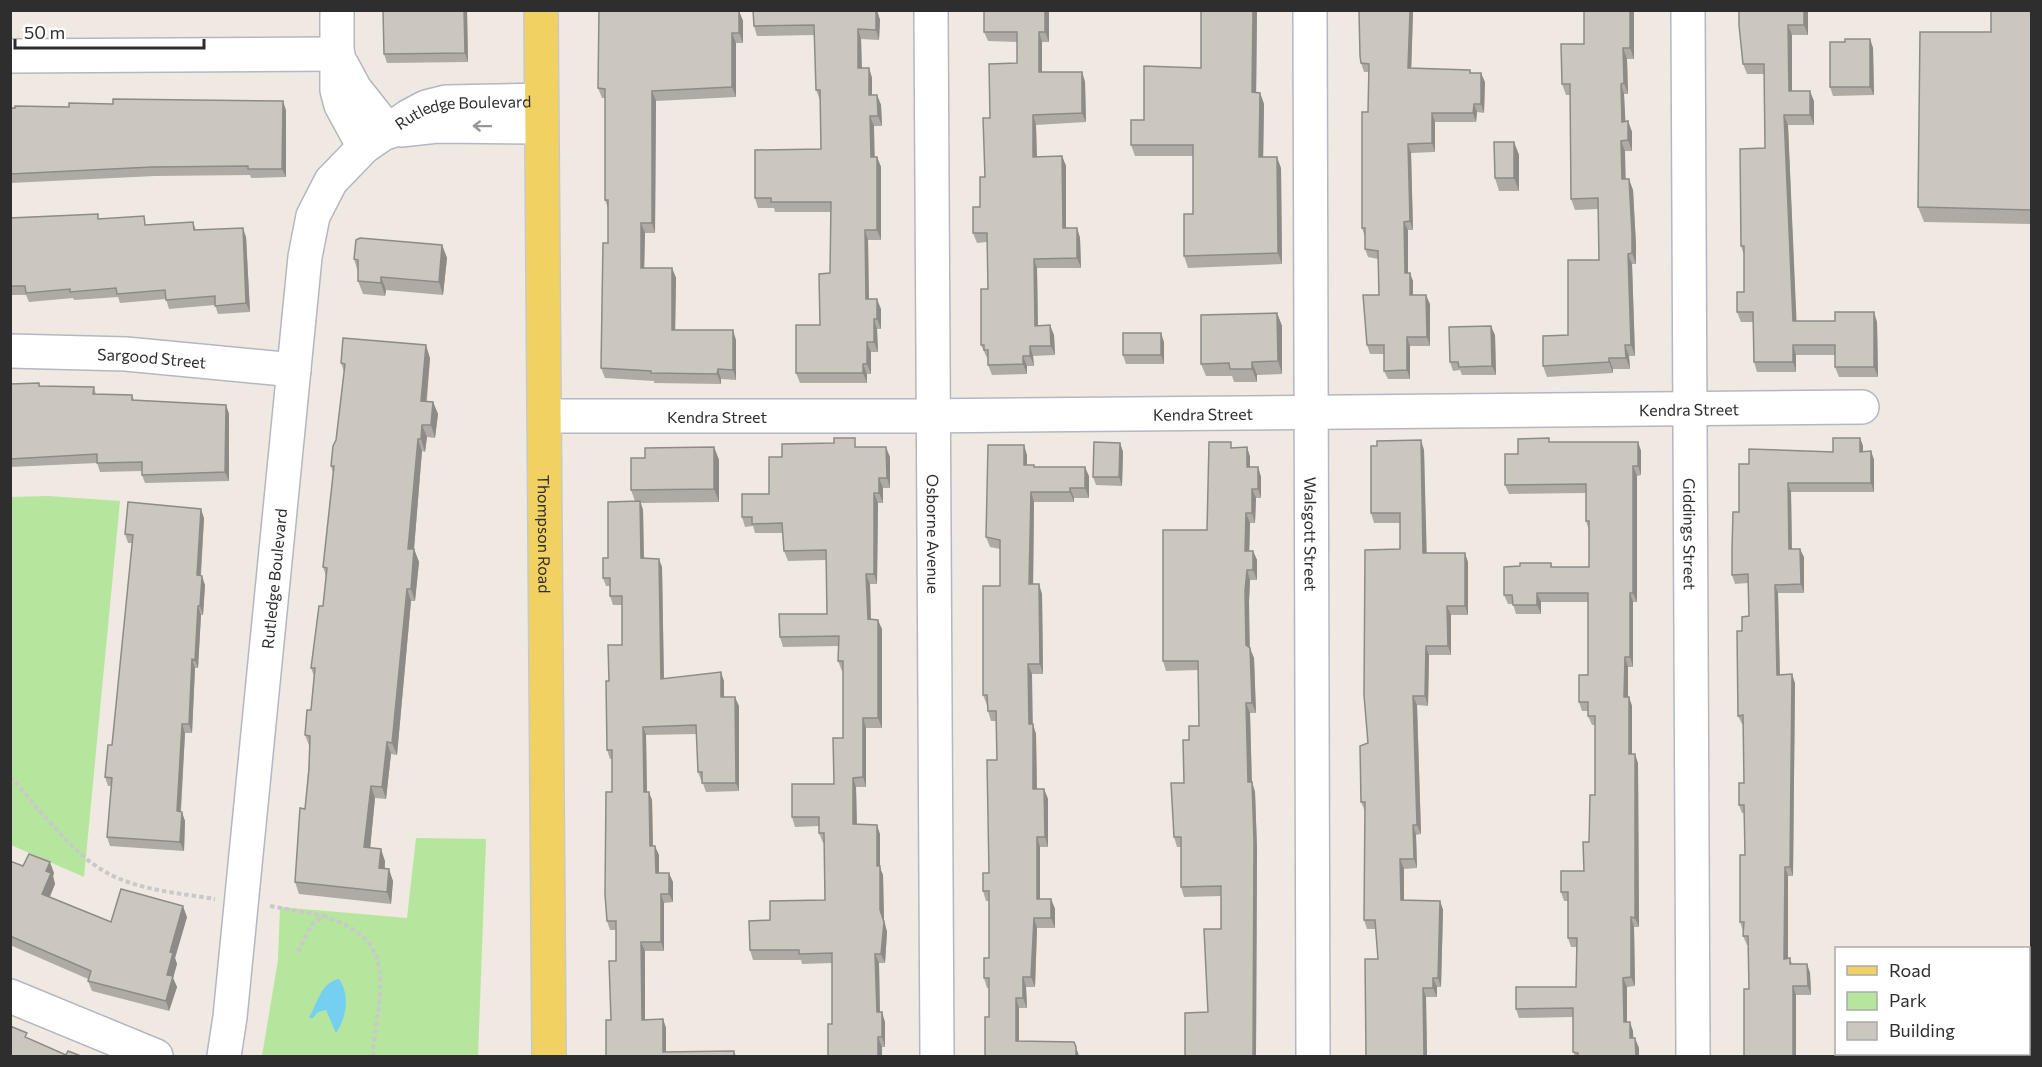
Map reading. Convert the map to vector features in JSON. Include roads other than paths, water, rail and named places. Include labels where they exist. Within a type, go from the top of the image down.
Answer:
[{"type":"main road","name":"Thompson Road","points":[[541,10],[549,1056]]},
{"type":"street","points":[[338,10],[338,54],[377,140]]},
{"type":"street","name":"Osborne Avenue","points":[[931,10],[937,1056]]},
{"type":"street","name":"Walsgott Street","points":[[1310,10],[1314,1056]]},
{"type":"street","name":"Giddings Street","points":[[1688,10],[1693,1056]]},
{"type":"street","points":[[10,56],[338,54]]},
{"type":"street","name":"Rutledge Boulevard","points":[[224,1056],[230,1017],[305,257],[313,216],[331,181],[377,140],[437,126],[540,114]]},
{"type":"street","name":"Sargood Street","points":[[10,351],[126,354],[294,370]]},
{"type":"street","name":"Kendra Street","points":[[545,416],[935,416],[1862,407]]},
{"type":"street","points":[[10,996],[156,1056]]},
{"type":"water","points":[[339,979],[345,992],[346,1006],[343,1020],[336,1033],[326,1010],[309,1018],[320,994],[328,984]]}]
